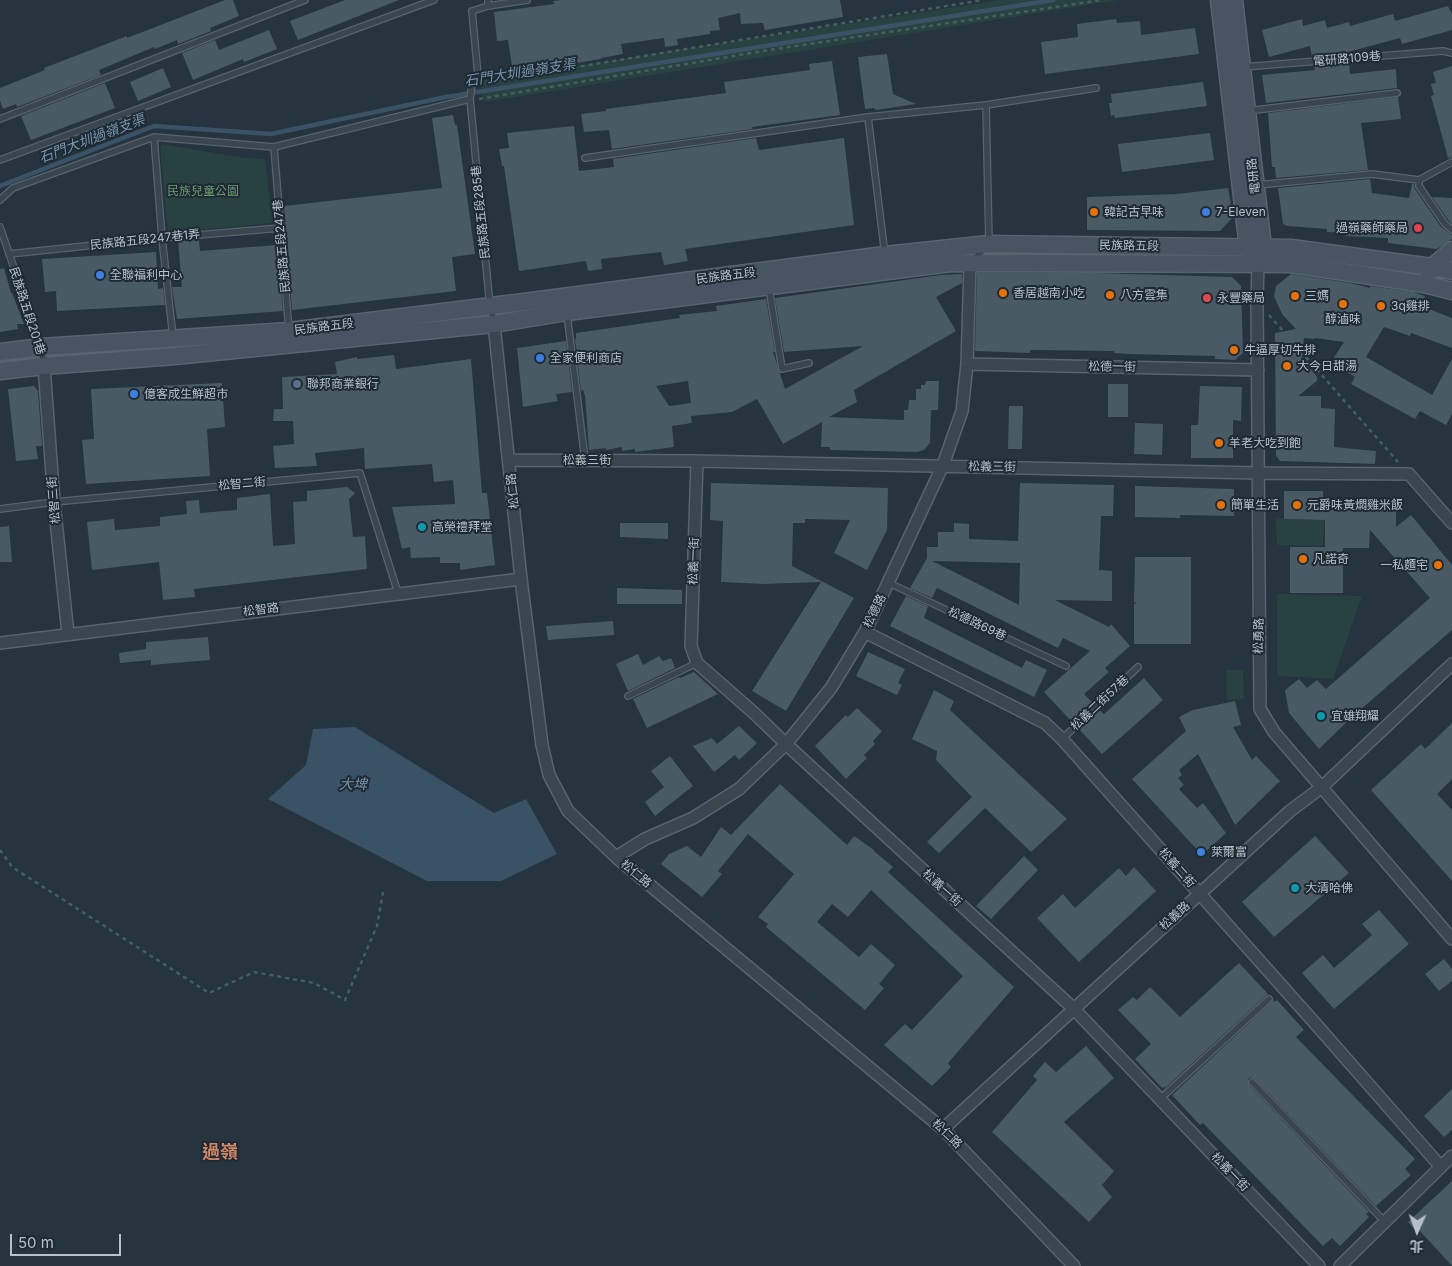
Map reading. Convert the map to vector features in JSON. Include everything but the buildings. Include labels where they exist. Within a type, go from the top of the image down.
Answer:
[{"type":"main road","name":"電研路","points":[[1219,0],[1258,264]]},
{"type":"main road","name":"電研路","points":[[1234,0],[1255,186],[1255,247]]},
{"type":"main road","name":"民族路五段","points":[[0,371],[175,356],[490,306],[885,255],[989,244],[1291,248],[1452,271]]},
{"type":"main road","points":[[1424,284],[1432,267],[1452,250]]},
{"type":"main road","name":"民族路五段","points":[[0,352],[41,347],[174,338],[290,338],[494,324],[567,312],[769,288],[951,263],[1291,264],[1452,290]]},
{"type":"street","name":"松德路","points":[[616,858],[645,839],[693,818],[739,789],[786,744],[831,688],[865,632],[943,465],[962,411],[967,364],[970,263]]},
{"type":"street","name":"松勇路","points":[[1258,264],[1260,709],[1274,732],[1450,931]]},
{"type":"street","name":"松仁路","points":[[494,324],[510,460],[521,579],[542,745],[549,775],[568,811],[616,858],[943,1129],[1074,1266]]},
{"type":"street","name":"松德一街","points":[[967,364],[1258,370]]},
{"type":"street","name":"松智三街","points":[[44,366],[54,502],[68,634]]},
{"type":"street","name":"松義三街","points":[[510,460],[697,461],[1258,473],[1409,474]]},
{"type":"street","name":"松義一街","points":[[697,461],[691,646],[697,663],[748,707],[1074,1009],[1319,1266]]},
{"type":"street","points":[[1409,474],[1452,523]]},
{"type":"street","name":"松智路","points":[[0,642],[521,579]]},
{"type":"street","name":"松義二街","points":[[865,632],[1046,723],[1448,1163]]},
{"type":"street","name":"松義路","points":[[943,1129],[1290,811],[1322,787],[1452,664]]},
{"type":"street","points":[[1340,1266],[1448,1163]]},
{"type":"lane","points":[[0,119],[305,0]]},
{"type":"lane","points":[[0,160],[434,0]]},
{"type":"lane","points":[[488,3],[527,0]]},
{"type":"lane","name":"民族路五段285巷","points":[[488,3],[472,11],[478,76],[472,84],[470,100],[490,306],[494,324]]},
{"type":"lane","name":"電研路109巷","points":[[1242,67],[1443,51],[1452,54]]},
{"type":"lane","points":[[585,158],[868,117],[986,105],[1096,88]]},
{"type":"lane","points":[[1247,111],[1397,93]]},
{"type":"lane","points":[[0,200],[13,188],[154,137],[274,147],[470,100]]},
{"type":"lane","points":[[970,263],[989,244],[986,105]]},
{"type":"lane","points":[[868,117],[886,272]]},
{"type":"lane","points":[[154,137],[162,238],[175,356]]},
{"type":"lane","name":"民族路五段247巷","points":[[274,147],[290,338]]},
{"type":"lane","points":[[1255,186],[1372,174],[1419,180],[1452,162]]},
{"type":"lane","points":[[1419,180],[1419,186],[1445,224],[1452,230]]},
{"type":"lane","name":"民族路五段201巷","points":[[0,227],[3,242],[9,254],[41,347],[44,366]]},
{"type":"lane","name":"民族路五段247巷1弄","points":[[9,254],[281,228]]},
{"type":"lane","points":[[769,288],[782,369],[809,363]]},
{"type":"lane","points":[[567,312],[585,460]]},
{"type":"lane","name":"松智二街","points":[[0,509],[54,502],[360,473],[398,593]]},
{"type":"lane","name":"松德路69巷","points":[[889,583],[1066,666]]},
{"type":"lane","points":[[628,696],[697,663]]},
{"type":"lane","name":"松義二街57巷","points":[[1062,739],[1138,667]]},
{"type":"lane","points":[[1160,1099],[1269,1000]]},
{"type":"lane","points":[[1252,1082],[1385,1222]]},
{"type":"path","points":[[472,84],[983,0]]},
{"type":"path","points":[[470,100],[769,50],[1102,0]]},
{"type":"path","points":[[1257,301],[1409,474]]},
{"type":"path","points":[[0,850],[12,867],[209,993],[254,972],[314,983],[345,1000],[378,926],[383,892]]},
{"type":"green space","points":[[1000,0],[1119,0],[484,102],[479,81]]},
{"type":"green space","name":"民族兒童公園","points":[[162,144],[244,158],[265,159],[272,223],[168,233],[160,147]]},
{"type":"green space","points":[[1276,519],[1324,520],[1323,546],[1277,545]]},
{"type":"green space","points":[[1277,594],[1362,596],[1333,679],[1277,676]]},
{"type":"green space","points":[[1226,670],[1243,670],[1244,699],[1227,700]]},
{"type":"water","name":"大埤","points":[[355,727],[494,813],[526,799],[557,854],[501,881],[427,881],[268,799],[306,765],[313,729]]},
{"type":"waterway","name":"石門大圳過嶺支渠","points":[[0,186],[154,126],[271,134],[446,97],[1053,0]]},
{"type":"place","name":"韓記古早味","points":[[1094,212]]},
{"type":"place","name":"7-Eleven","points":[[1206,212]]},
{"type":"place","name":"過嶺藥師藥局","points":[[1418,228]]},
{"type":"place","name":"全聯福利中心","points":[[100,275]]},
{"type":"place","name":"香居越南小吃","points":[[1003,293]]},
{"type":"place","name":"八方雲集","points":[[1110,295]]},
{"type":"place","name":"三媽","points":[[1295,296]]},
{"type":"place","name":"永豐藥局","points":[[1207,298]]},
{"type":"place","name":"醇滷味","points":[[1343,304]]},
{"type":"place","name":"3q雞排","points":[[1381,306]]},
{"type":"place","name":"牛逼厚切牛排","points":[[1234,350]]},
{"type":"place","name":"全家便利商店","points":[[540,358]]},
{"type":"place","name":"大今日甜湯","points":[[1287,366]]},
{"type":"place","name":"聯邦商業銀行","points":[[297,384]]},
{"type":"place","name":"億客成生鮮超市","points":[[134,394]]},
{"type":"place","name":"羊老大吃到飽","points":[[1219,443]]},
{"type":"place","name":"簡單生活","points":[[1221,505]]},
{"type":"place","name":"元爵味黃燜雞米飯","points":[[1297,505]]},
{"type":"place","name":"高榮禮拜堂","points":[[422,527]]},
{"type":"place","name":"凡諾奇","points":[[1303,559]]},
{"type":"place","name":"一私麵宅","points":[[1438,565]]},
{"type":"place","name":"宜雄翔耀","points":[[1321,716]]},
{"type":"place","name":"萊爾富","points":[[1201,852]]},
{"type":"place","name":"大清哈佛","points":[[1295,888]]},
{"type":"district","name":"過嶺","points":[[220,1153]]}]
